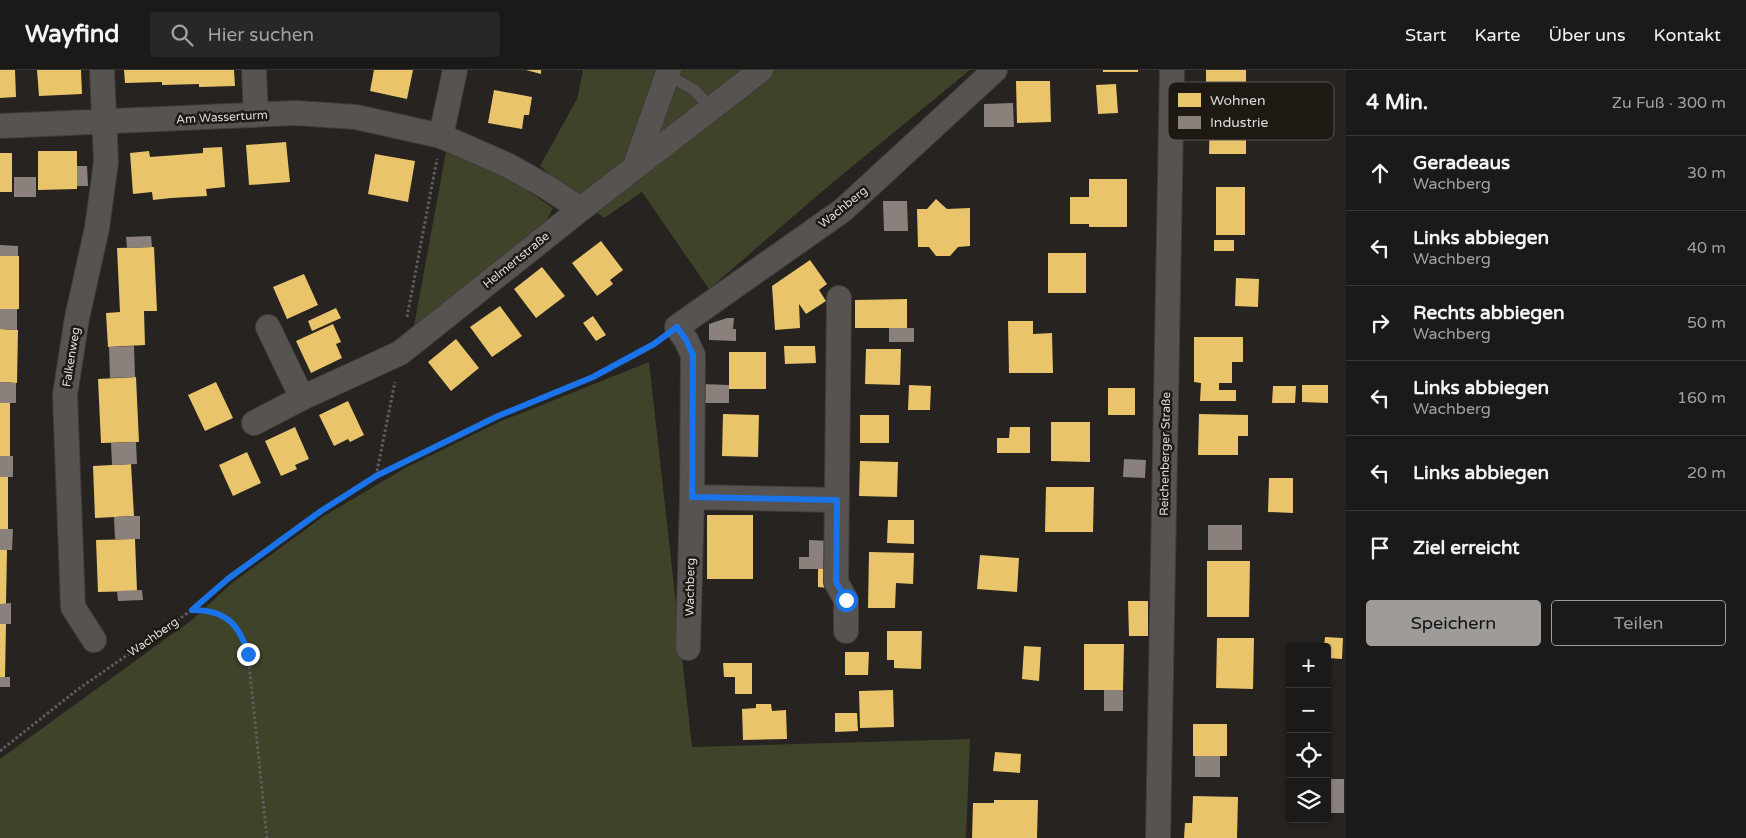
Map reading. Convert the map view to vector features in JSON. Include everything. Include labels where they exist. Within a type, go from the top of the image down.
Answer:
[{"type":"street","name":"Falkenweg","points":[[94,640],[73,607],[65,395],[77,318],[97,228],[106,162],[102,70]]},
{"type":"street","points":[[254,70],[256,115]]},
{"type":"street","points":[[441,136],[455,70]]},
{"type":"street","name":"Helmertstraße","points":[[254,424],[302,398],[400,353],[580,208],[762,70]]},
{"type":"street","name":"Wachberg","points":[[688,648],[693,355],[677,327],[843,210],[995,70]]},
{"type":"street","points":[[635,166],[668,72]]},
{"type":"street","name":"Am Wasserturm","points":[[0,126],[256,115],[296,114],[356,117],[441,136],[507,165],[580,208]]},
{"type":"street","name":"Reichenberger Straße","points":[[1158,838],[1171,140]]},
{"type":"street","points":[[839,298],[836,582],[846,600],[846,631]]},
{"type":"street","points":[[268,327],[302,398]]},
{"type":"street","points":[[692,497],[837,500]]},
{"type":"lane","points":[[668,72],[693,89],[712,109]]},
{"type":"path","points":[[376,476],[441,136]]},
{"type":"path","name":"Wachberg","points":[[0,751],[77,690],[192,610],[229,578],[321,511],[376,476],[498,416],[593,377],[654,344],[677,327]]},
{"type":"path","points":[[192,610],[214,611],[232,623],[246,645],[267,838]]},
{"type":"green space","points":[[583,70],[970,70],[832,183],[709,289],[642,192],[604,218],[540,166],[577,99]]},
{"type":"green space","points":[[446,152],[477,164],[514,182],[553,208],[542,229],[414,326]]},
{"type":"green space","points":[[649,362],[692,747],[970,739],[966,838],[0,838],[0,759],[193,619],[232,583],[324,516],[407,467],[499,422]]},
{"type":"building: Wohnen","points":[[0,70],[15,70],[16,97],[0,98]]},
{"type":"building: Wohnen","points":[[37,70],[81,70],[82,94],[39,96]]},
{"type":"building: Wohnen","points":[[124,70],[234,70],[235,86],[199,87],[199,84],[162,85],[162,82],[125,83]]},
{"type":"building: Wohnen","points":[[374,70],[413,70],[407,99],[370,91]]},
{"type":"building: Wohnen","points":[[526,70],[541,70],[541,74]]},
{"type":"building: Wohnen","points":[[1103,70],[1138,70],[1138,72],[1103,72]]},
{"type":"building: Wohnen","points":[[1206,70],[1246,70],[1246,82],[1206,82]]},
{"type":"building: Wohnen","points":[[1016,81],[1050,81],[1051,122],[1017,123]]},
{"type":"building: Wohnen","points":[[1116,84],[1118,113],[1098,114],[1096,85]]},
{"type":"building: Wohnen","points":[[494,90],[532,97],[529,115],[524,115],[522,129],[488,123]]},
{"type":"building: Wohnen","points":[[1209,140],[1246,140],[1246,154],[1209,154]]},
{"type":"building: Wohnen","points":[[286,142],[290,182],[249,185],[246,145]]},
{"type":"building: Wohnen","points":[[222,147],[225,187],[206,189],[207,196],[153,200],[152,192],[133,194],[130,153],[149,151],[150,157],[203,153],[203,148]]},
{"type":"building: Wohnen","points":[[38,151],[77,151],[77,189],[38,190]]},
{"type":"building: Wohnen","points":[[0,153],[12,153],[12,192],[0,192]]},
{"type":"building: Wohnen","points":[[375,154],[415,161],[408,202],[368,194]]},
{"type":"building: Wohnen","points":[[1089,179],[1127,179],[1127,227],[1089,227],[1089,224],[1070,224],[1070,197],[1089,197]]},
{"type":"building: Wohnen","points":[[1216,187],[1245,187],[1245,235],[1216,235]]},
{"type":"building: Wohnen","points":[[936,199],[947,209],[970,208],[970,246],[958,247],[950,256],[936,256],[929,247],[918,247],[917,209],[927,209]]},
{"type":"building: Wohnen","points":[[1214,240],[1234,240],[1234,251],[1214,251]]},
{"type":"building: Wohnen","points":[[601,241],[623,270],[610,280],[613,284],[597,296],[572,263]]},
{"type":"building: Wohnen","points":[[154,247],[157,311],[144,311],[145,345],[108,347],[106,313],[120,312],[117,248]]},
{"type":"building: Wohnen","points":[[1048,253],[1086,253],[1086,293],[1048,293]]},
{"type":"building: Wohnen","points":[[0,256],[19,256],[19,309],[0,309]]},
{"type":"building: Wohnen","points":[[810,260],[827,284],[819,290],[826,301],[806,314],[799,304],[800,328],[775,330],[772,286]]},
{"type":"building: Wohnen","points":[[542,267],[565,296],[536,318],[514,289]]},
{"type":"building: Wohnen","points":[[304,274],[318,305],[287,319],[273,287]]},
{"type":"building: Wohnen","points":[[1236,278],[1259,279],[1258,307],[1235,306]]},
{"type":"building: Wohnen","points":[[907,299],[907,328],[855,328],[855,300]]},
{"type":"building: Wohnen","points":[[500,306],[522,336],[492,357],[470,327]]},
{"type":"building: Wohnen","points":[[336,308],[341,318],[312,331],[308,321]]},
{"type":"building: Wohnen","points":[[593,316],[606,335],[596,341],[583,323]]},
{"type":"building: Wohnen","points":[[1008,321],[1033,321],[1033,334],[1052,333],[1053,373],[1009,373]]},
{"type":"building: Wohnen","points":[[333,324],[341,342],[336,344],[342,358],[311,373],[296,341]]},
{"type":"building: Wohnen","points":[[0,329],[18,330],[17,383],[0,382]]},
{"type":"building: Wohnen","points":[[1194,337],[1243,337],[1243,362],[1232,362],[1232,383],[1219,383],[1219,390],[1236,390],[1236,401],[1200,401],[1201,383],[1194,382]]},
{"type":"building: Wohnen","points":[[456,339],[479,368],[451,391],[428,362]]},
{"type":"building: Wohnen","points":[[784,346],[815,346],[816,363],[785,364]]},
{"type":"building: Wohnen","points":[[866,349],[901,349],[900,385],[865,384]]},
{"type":"building: Wohnen","points":[[729,352],[766,352],[766,389],[729,389]]},
{"type":"building: Wohnen","points":[[136,377],[139,442],[101,443],[98,379]]},
{"type":"building: Wohnen","points":[[216,382],[233,418],[205,431],[188,395]]},
{"type":"building: Wohnen","points":[[909,385],[931,386],[930,410],[908,410]]},
{"type":"building: Wohnen","points":[[1302,385],[1328,385],[1328,403],[1302,402]]},
{"type":"building: Wohnen","points":[[1273,386],[1296,386],[1295,403],[1272,403]]},
{"type":"building: Wohnen","points":[[1108,388],[1135,388],[1135,415],[1108,415]]},
{"type":"building: Wohnen","points":[[348,401],[364,435],[350,442],[348,439],[334,446],[319,415]]},
{"type":"building: Wohnen","points":[[0,403],[10,403],[10,456],[0,456]]},
{"type":"building: Wohnen","points":[[723,414],[759,415],[758,457],[722,456]]},
{"type":"building: Wohnen","points":[[1199,414],[1248,415],[1248,436],[1238,436],[1238,455],[1198,455]]},
{"type":"building: Wohnen","points":[[860,415],[889,415],[889,443],[860,443]]},
{"type":"building: Wohnen","points":[[1051,422],[1090,422],[1090,462],[1051,461]]},
{"type":"building: Wohnen","points":[[295,427],[309,459],[295,465],[297,469],[281,476],[265,441]]},
{"type":"building: Wohnen","points":[[1010,427],[1030,427],[1030,453],[997,453],[997,438],[1009,438]]},
{"type":"building: Wohnen","points":[[247,452],[261,483],[233,496],[219,465]]},
{"type":"building: Wohnen","points":[[860,461],[898,462],[897,497],[859,496]]},
{"type":"building: Wohnen","points":[[131,464],[134,516],[95,518],[93,466]]},
{"type":"building: Wohnen","points":[[0,477],[8,477],[8,529],[0,529]]},
{"type":"building: Wohnen","points":[[1269,478],[1293,478],[1293,513],[1268,512]]},
{"type":"building: Wohnen","points":[[1046,487],[1094,487],[1093,532],[1045,532]]},
{"type":"building: Wohnen","points":[[707,515],[753,515],[753,579],[707,579]]},
{"type":"building: Wohnen","points":[[888,520],[914,520],[914,544],[887,543]]},
{"type":"building: Wohnen","points":[[135,539],[137,591],[98,592],[96,540]]},
{"type":"building: Wohnen","points":[[0,550],[7,550],[6,604],[0,604]]},
{"type":"building: Wohnen","points":[[869,552],[914,553],[913,584],[896,583],[895,608],[868,608]]},
{"type":"building: Wohnen","points":[[980,555],[1019,558],[1017,592],[977,589]]},
{"type":"building: Wohnen","points":[[1207,561],[1250,561],[1249,617],[1207,617]]},
{"type":"building: Wohnen","points":[[818,569],[828,569],[828,588],[818,587]]},
{"type":"building: Wohnen","points":[[1128,601],[1148,601],[1148,636],[1129,636]]},
{"type":"building: Wohnen","points":[[0,624],[6,624],[5,677],[0,677]]},
{"type":"building: Wohnen","points":[[887,631],[922,631],[921,669],[894,668],[894,660],[887,660]]},
{"type":"building: Wohnen","points":[[1325,637],[1343,638],[1342,659],[1331,658],[1331,643],[1324,643]]},
{"type":"building: Wohnen","points":[[1217,638],[1254,638],[1253,689],[1216,688]]},
{"type":"building: Wohnen","points":[[1084,644],[1124,644],[1123,690],[1084,690]]},
{"type":"building: Wohnen","points":[[1024,646],[1041,647],[1039,681],[1022,679]]},
{"type":"building: Wohnen","points":[[845,652],[869,652],[868,675],[845,675]]},
{"type":"building: Wohnen","points":[[723,663],[752,663],[752,694],[735,694],[735,677],[724,677]]},
{"type":"building: Wohnen","points":[[893,690],[894,727],[860,728],[859,691]]},
{"type":"building: Wohnen","points":[[756,704],[771,704],[772,711],[786,710],[787,739],[743,740],[742,709],[756,708]]},
{"type":"building: Wohnen","points":[[835,713],[857,713],[858,731],[835,732]]},
{"type":"building: Wohnen","points":[[1193,724],[1227,724],[1227,756],[1193,756]]},
{"type":"building: Wohnen","points":[[995,752],[1021,754],[1020,773],[993,771]]},
{"type":"building: Wohnen","points":[[1193,796],[1238,797],[1237,838],[1184,838],[1185,823],[1192,823]]},
{"type":"building: Wohnen","points":[[994,800],[1038,800],[1037,838],[972,838],[973,803],[994,803]]},
{"type":"building: Industrie","points":[[1013,103],[1014,127],[984,127],[984,104]]},
{"type":"building: Industrie","points":[[77,166],[87,166],[88,186],[77,186]]},
{"type":"building: Industrie","points":[[14,177],[36,177],[36,197],[14,197]]},
{"type":"building: Industrie","points":[[883,201],[907,201],[908,231],[884,231]]},
{"type":"building: Industrie","points":[[151,236],[152,247],[127,248],[126,237]]},
{"type":"building: Industrie","points":[[0,245],[18,246],[18,256],[0,256]]},
{"type":"building: Industrie","points":[[0,309],[17,309],[17,330],[0,329]]},
{"type":"building: Industrie","points":[[727,318],[734,318],[733,329],[736,329],[736,341],[709,340],[709,324]]},
{"type":"building: Industrie","points":[[889,328],[914,328],[914,342],[889,342]]},
{"type":"building: Industrie","points":[[134,346],[135,377],[110,378],[109,347]]},
{"type":"building: Industrie","points":[[0,382],[16,383],[16,403],[0,403]]},
{"type":"building: Industrie","points":[[702,384],[729,385],[729,403],[702,403]]},
{"type":"building: Industrie","points":[[136,442],[137,464],[112,465],[111,443]]},
{"type":"building: Industrie","points":[[0,456],[13,456],[13,477],[0,477]]},
{"type":"building: Industrie","points":[[1124,459],[1146,460],[1145,478],[1123,477]]},
{"type":"building: Industrie","points":[[140,516],[140,539],[115,539],[114,517]]},
{"type":"building: Industrie","points":[[1208,525],[1242,525],[1242,550],[1208,550]]},
{"type":"building: Industrie","points":[[0,529],[13,529],[12,550],[0,550]]},
{"type":"building: Industrie","points":[[809,540],[829,541],[828,569],[799,569],[799,557],[809,557]]},
{"type":"building: Industrie","points":[[142,590],[143,600],[118,601],[117,591]]},
{"type":"building: Industrie","points":[[11,603],[11,624],[0,624],[0,604]]},
{"type":"building: Industrie","points":[[0,677],[10,677],[10,687],[0,687]]},
{"type":"building: Industrie","points":[[1104,690],[1123,690],[1123,711],[1104,711]]},
{"type":"building: Industrie","points":[[1195,756],[1220,756],[1220,777],[1195,777]]},
{"type":"building: Industrie","points":[[1331,779],[1344,779],[1344,813],[1331,813]]},
{"type":"route","points":[[248,654],[246,645],[232,623],[214,611],[192,610],[229,578],[321,511],[376,476],[498,416],[593,377],[654,344],[677,327],[693,355],[692,497],[837,500],[836,582],[846,600]]}]
